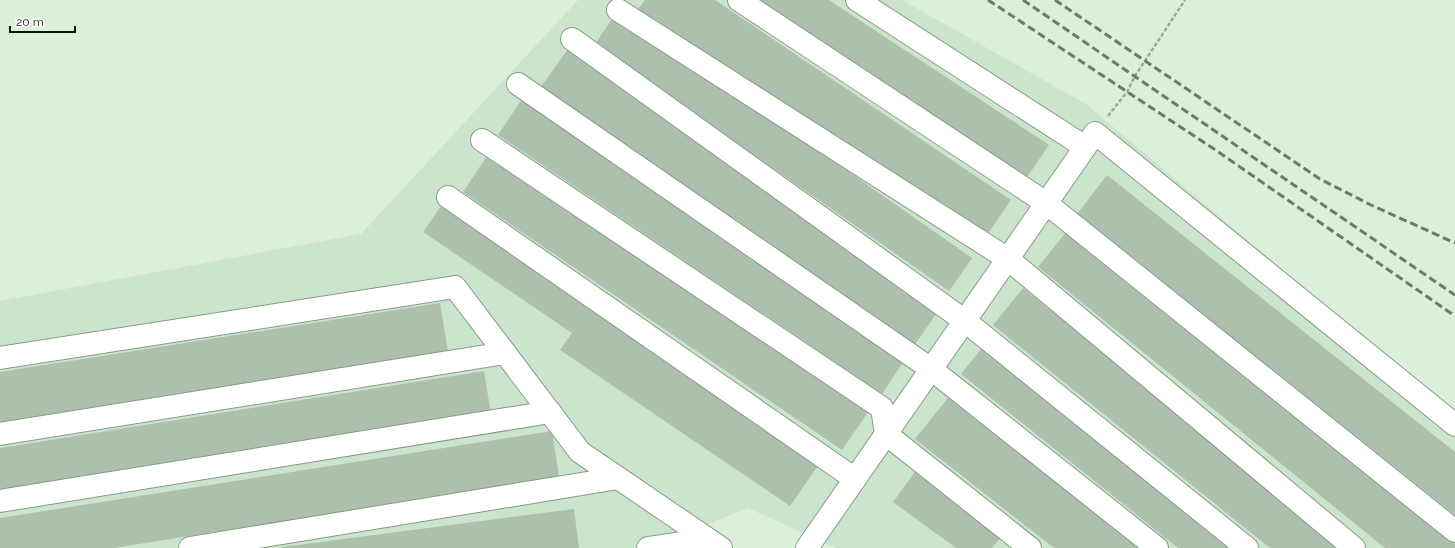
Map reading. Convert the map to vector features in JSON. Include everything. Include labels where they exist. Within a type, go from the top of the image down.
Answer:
[{"type":"street","points":[[739,0],[1046,202],[1455,530]]},
{"type":"street","points":[[857,0],[1090,140],[1455,425]]},
{"type":"street","points":[[618,10],[1008,259],[1354,548]]},
{"type":"street","points":[[572,39],[964,321],[1247,548]]},
{"type":"street","points":[[518,84],[931,369],[1157,548]]},
{"type":"street","points":[[482,140],[882,408],[886,434],[1030,548]]},
{"type":"street","points":[[807,548],[1090,140]]},
{"type":"street","points":[[448,197],[855,479]]},
{"type":"street","points":[[0,358],[455,287],[580,452],[714,543]]},
{"type":"street","points":[[0,434],[505,353]]},
{"type":"street","points":[[0,501],[550,412]]},
{"type":"street","points":[[190,548],[618,478]]},
{"type":"street","points":[[648,548],[714,543]]},
{"type":"path","points":[[1090,140],[1127,92],[1135,76],[1185,0]]},
{"type":"shaded area","points":[[578,0],[902,0],[1086,104],[1455,415],[1455,548],[836,548],[748,508],[650,548],[0,548],[0,301],[361,234]]},
{"type":"building","points":[[645,0],[715,0],[1011,200],[982,242],[638,9]]},
{"type":"building","points":[[746,0],[829,0],[1049,145],[1023,183]]},
{"type":"building","points":[[618,10],[972,258],[949,291],[595,44]]},
{"type":"building","points":[[568,49],[941,307],[914,346],[540,88]]},
{"type":"building","points":[[522,99],[906,358],[882,394],[498,135]]},
{"type":"building","points":[[489,153],[869,411],[842,450],[463,192]]},
{"type":"building","points":[[1107,175],[1455,452],[1455,515],[1077,214]]},
{"type":"building","points":[[441,206],[820,463],[790,506],[560,350],[572,333],[423,232]]},
{"type":"building","points":[[1067,231],[1455,544],[1455,548],[1385,548],[1038,267]]},
{"type":"building","points":[[1023,288],[1346,548],[1270,548],[993,325]]},
{"type":"building","points":[[440,303],[448,351],[0,422],[0,372]]},
{"type":"building","points":[[985,344],[1239,548],[1178,548],[961,374]]},
{"type":"building","points":[[484,371],[492,420],[0,497],[0,448]]},
{"type":"building","points":[[948,398],[1139,548],[1054,548],[915,439]]},
{"type":"building","points":[[552,431],[559,477],[114,548],[0,548],[0,518]]},
{"type":"building","points":[[920,465],[1007,529],[992,548],[956,548],[893,502]]},
{"type":"building","points":[[574,509],[579,548],[282,548],[282,547]]},
{"type":"railway","points":[[988,0],[1217,151],[1455,316]]},
{"type":"railway","points":[[1023,0],[1455,295]]},
{"type":"railway","points":[[1055,0],[1320,179],[1371,205],[1455,243]]}]
